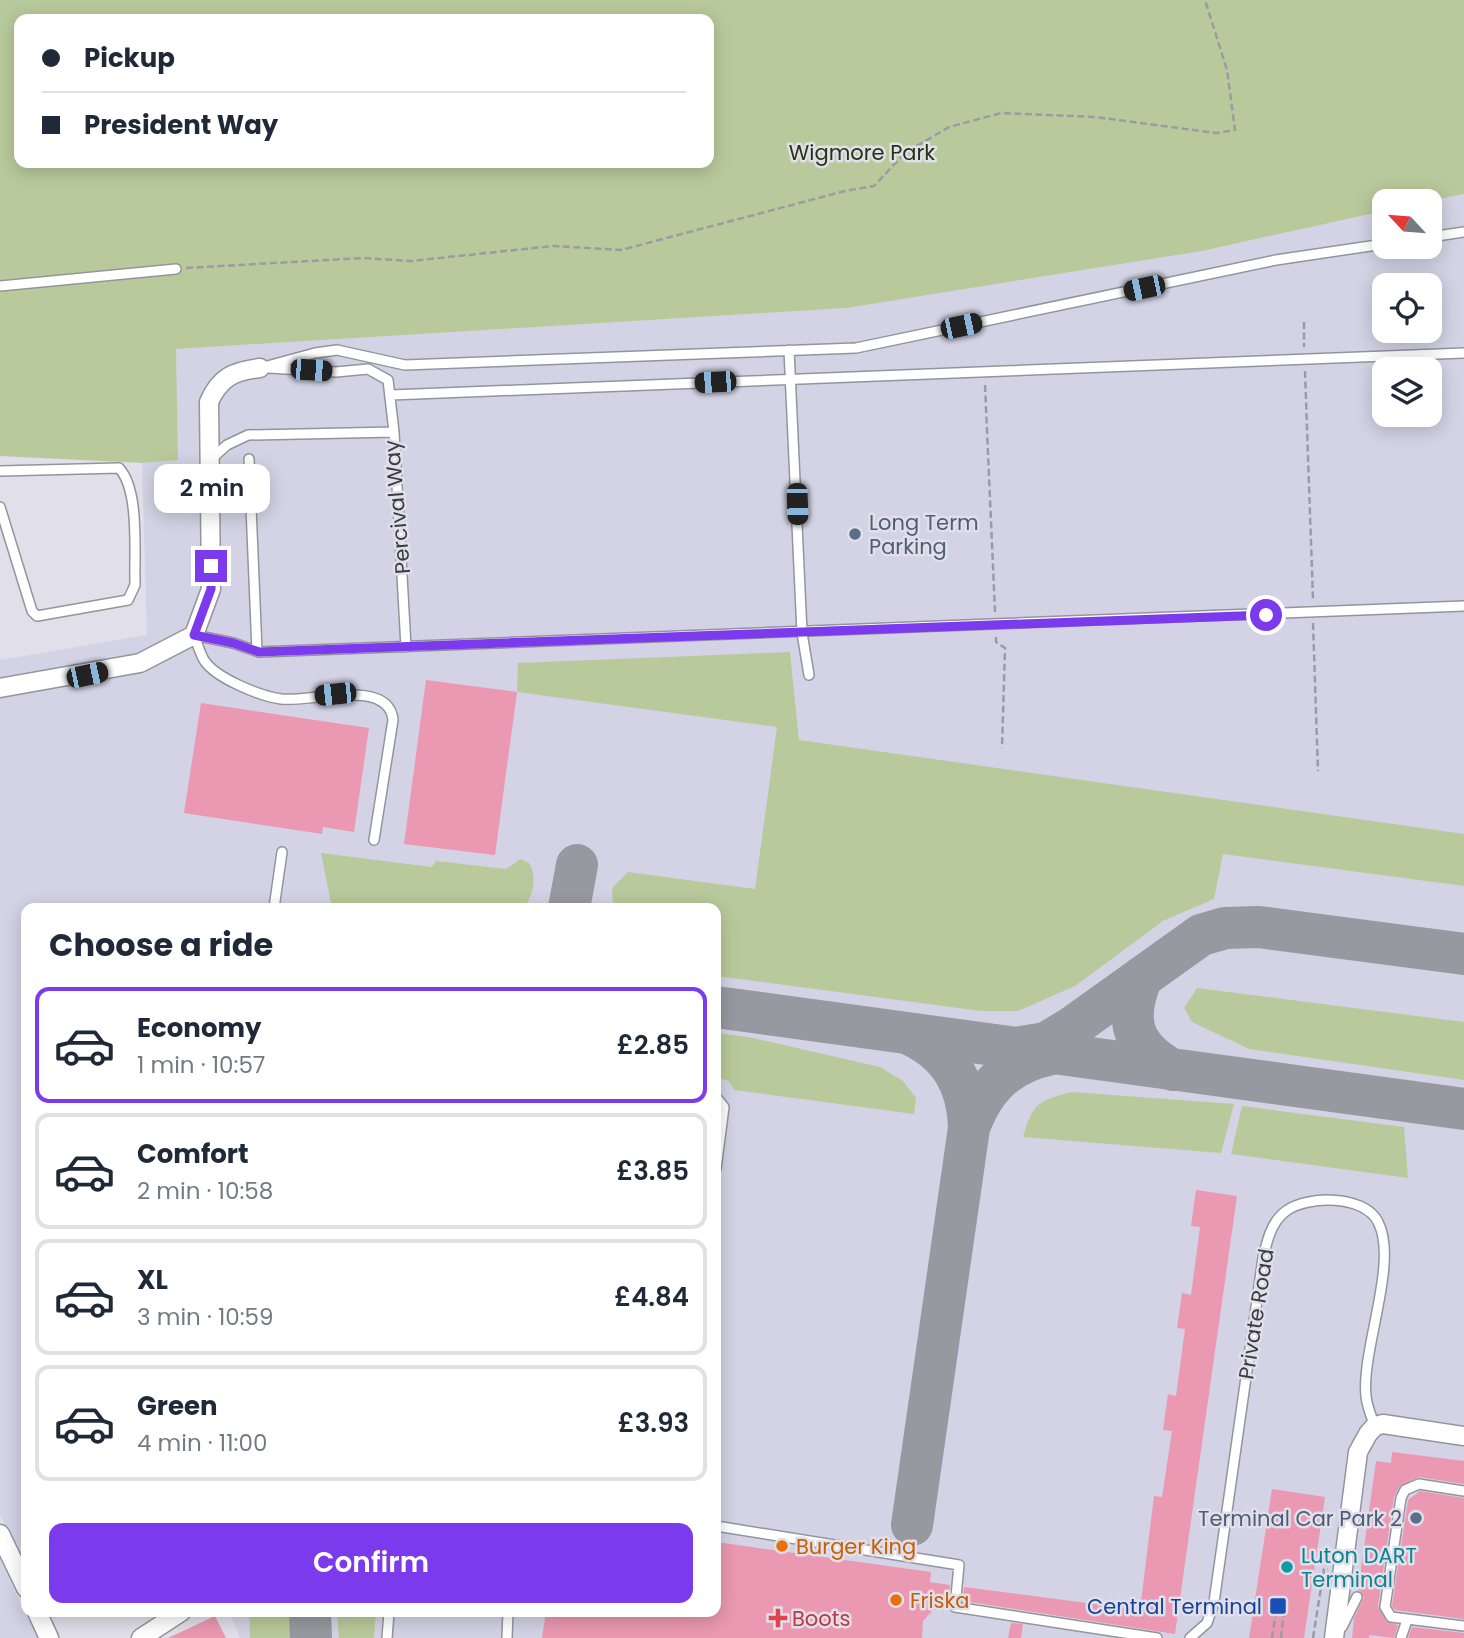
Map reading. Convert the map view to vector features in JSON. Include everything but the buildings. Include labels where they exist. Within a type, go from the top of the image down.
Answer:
[{"type":"street","points":[[0,688],[140,663],[194,635],[211,589],[207,417],[215,388],[224,377],[238,371],[260,368]]},
{"type":"street","points":[[1336,1638],[1355,1471],[1362,1442],[1376,1426],[1396,1425],[1460,1437]]},
{"type":"street","points":[[0,1534],[21,1578]]},
{"type":"street","points":[[39,1617],[49,1638]]},
{"type":"street","points":[[141,1638],[173,1617]]},
{"type":"lane","points":[[1442,235],[1464,232]]},
{"type":"lane","points":[[260,368],[337,350],[405,365],[856,348],[1276,260],[1372,246]]},
{"type":"lane","points":[[0,286],[176,270]]},
{"type":"lane","points":[[789,350],[802,633],[809,675]]},
{"type":"lane","points":[[391,395],[1464,353]]},
{"type":"lane","points":[[260,368],[336,372],[368,369],[388,380],[394,432]]},
{"type":"lane","name":"Percival Way","points":[[208,462],[228,445],[248,435],[394,432],[406,647]]},
{"type":"lane","points":[[249,459],[257,651]]},
{"type":"lane","points":[[0,471],[119,468],[130,482],[132,498],[135,584],[128,600],[37,616],[32,611],[0,507]]},
{"type":"lane","points":[[194,635],[257,651],[802,633],[1464,606]]},
{"type":"lane","points":[[194,635],[205,663],[244,688],[261,695],[283,699],[335,694],[362,696],[387,704],[392,710],[393,720],[374,840]]},
{"type":"lane","points":[[275,903],[282,852]]},
{"type":"lane","points":[[721,1103],[724,1107],[721,1131]]},
{"type":"lane","name":"Private Road","points":[[1190,1638],[1207,1623],[1214,1602],[1265,1250],[1278,1219],[1295,1206],[1328,1202],[1352,1203],[1369,1209],[1379,1223],[1383,1255],[1381,1281],[1366,1386],[1368,1408],[1376,1426]]},
{"type":"lane","points":[[1464,1491],[1410,1485],[1401,1498],[1385,1607],[1391,1617],[1464,1626]]},
{"type":"lane","points":[[721,1526],[959,1565],[955,1607],[1157,1638]]},
{"type":"lane","points":[[1336,1638],[1357,1597]]},
{"type":"lane","points":[[387,1638],[389,1617]]},
{"type":"lane","points":[[507,1638],[508,1617]]},
{"type":"lane","points":[[1401,1638],[1407,1620]]},
{"type":"path","points":[[176,270],[363,258],[411,261],[553,246],[621,250],[845,191],[874,186],[905,153],[949,127],[1001,113],[1095,117],[1216,133],[1235,130],[1227,70],[1205,0]]},
{"type":"path","points":[[1304,323],[1318,771]]},
{"type":"path","points":[[985,371],[996,642],[1005,648],[1002,748]]},
{"type":"path","points":[[1313,1638],[1324,1569],[1330,1570]]},
{"type":"path","points":[[1272,1638],[1278,1599]]},
{"type":"path","points":[[1281,1638],[1286,1600]]},
{"type":"shaded area","points":[[1464,194],[1464,1638],[240,1638],[231,1617],[721,1617],[721,903],[21,903],[21,1555],[0,1515],[0,660],[147,635],[142,463],[178,460],[175,349],[847,308],[1202,251],[1372,214],[1372,259],[1442,259],[1442,199]]},
{"type":"shaded area","points":[[0,1559],[21,1605],[21,1617],[27,1617],[38,1638],[0,1638]]},
{"type":"green space","name":"Wigmore Park","points":[[0,0],[1464,0],[1464,194],[1442,199],[1442,189],[1372,189],[1372,214],[1202,251],[847,308],[176,349],[178,460],[142,463],[0,456]]},
{"type":"green space","points":[[790,652],[799,740],[1464,834],[1464,886],[1223,854],[1214,899],[1163,921],[1075,986],[1018,1011],[981,1011],[721,977],[721,903],[613,903],[612,888],[628,872],[755,889],[777,727],[517,692],[518,663]]},
{"type":"green space","points":[[321,853],[432,867],[436,861],[506,869],[521,859],[529,863],[533,874],[533,886],[527,903],[331,903]]},
{"type":"green space","points":[[1197,988],[1464,1022],[1464,1080],[1249,1049],[1192,1022],[1184,1008]]},
{"type":"green space","points":[[721,1034],[749,1037],[880,1067],[903,1081],[916,1098],[914,1114],[734,1090],[729,1081],[721,1079]]},
{"type":"green space","points":[[1072,1092],[1234,1104],[1221,1153],[1023,1137],[1030,1117],[1038,1105]]},
{"type":"green space","points":[[1242,1106],[1404,1127],[1408,1178],[1231,1154]]},
{"type":"green space","points":[[249,1617],[290,1617],[292,1638],[250,1638]]},
{"type":"green space","points":[[337,1617],[376,1617],[374,1638],[339,1638]]},
{"type":"taxiway","points":[[570,903],[577,865]]},
{"type":"taxiway","points":[[1021,1047],[1046,1043],[1201,935],[1225,928],[1259,927],[1464,954]]},
{"type":"taxiway","points":[[1142,977],[1133,1006],[1135,1031],[1148,1052],[1173,1070]]},
{"type":"taxiway","points":[[721,1008],[1464,1109]]},
{"type":"taxiway","points":[[909,1034],[936,1051],[954,1072],[965,1097],[969,1128],[912,1525]]},
{"type":"taxiway","points":[[969,1128],[982,1100],[1010,1070],[1052,1054]]},
{"type":"taxiway","points":[[310,1617],[311,1638]]},
{"type":"place","name":"Long Term Parking","points":[[855,534]]},
{"type":"place","name":"Terminal Car Park 2","points":[[1416,1518]]},
{"type":"place","name":"Burger King","points":[[782,1546]]},
{"type":"place","name":"Luton DART Terminal","points":[[1287,1567]]},
{"type":"place","name":"Friska","points":[[896,1600]]},
{"type":"place","name":"Central Terminal","points":[[1278,1606]]},
{"type":"place","name":"Boots","points":[[778,1618]]},
{"type":"route","points":[[211,566],[211,589],[194,635],[233,643],[259,652],[1266,615]]}]
